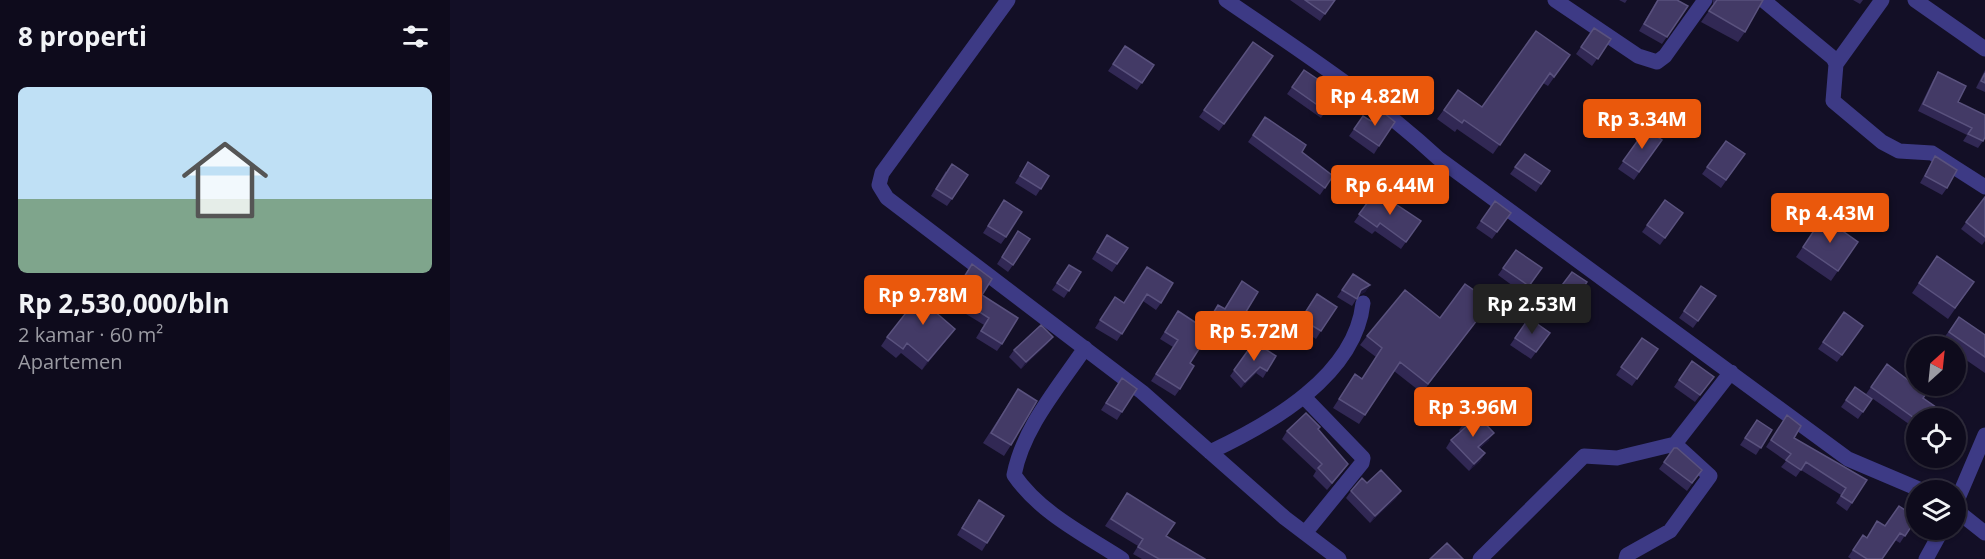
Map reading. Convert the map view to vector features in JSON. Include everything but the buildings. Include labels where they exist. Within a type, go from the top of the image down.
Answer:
[{"type":"street","points":[[1008,0],[882,173],[879,185],[887,198],[1142,392],[1305,533],[1339,559]]},
{"type":"street","points":[[1226,0],[1324,67],[1402,125],[1438,158],[1848,459],[1906,483]]},
{"type":"street","points":[[1555,0],[1638,56],[1657,62],[1665,56],[1705,0]]},
{"type":"street","points":[[1763,0],[1827,52],[1836,64]]},
{"type":"street","points":[[1882,0],[1836,64],[1833,101],[1882,142],[1899,151],[1932,153],[1985,187]]},
{"type":"street","points":[[1915,0],[1985,49]]},
{"type":"street","points":[[1210,452],[1271,421],[1304,397],[1337,363],[1354,339],[1361,322],[1363,303]]},
{"type":"street","points":[[1084,348],[1034,424],[1018,454],[1014,475],[1025,492],[1055,515],[1122,559]]},
{"type":"street","points":[[1480,559],[1584,456],[1617,458],[1675,444],[1731,372]]},
{"type":"street","points":[[1304,397],[1363,458],[1362,463],[1305,533]]},
{"type":"street","points":[[1966,480],[1985,435]]},
{"type":"street","points":[[1626,559],[1627,555],[1670,531],[1710,476],[1675,444]]},
{"type":"street","points":[[1966,518],[1985,533]]},
{"type":"street","points":[[1926,559],[1936,540]]}]
